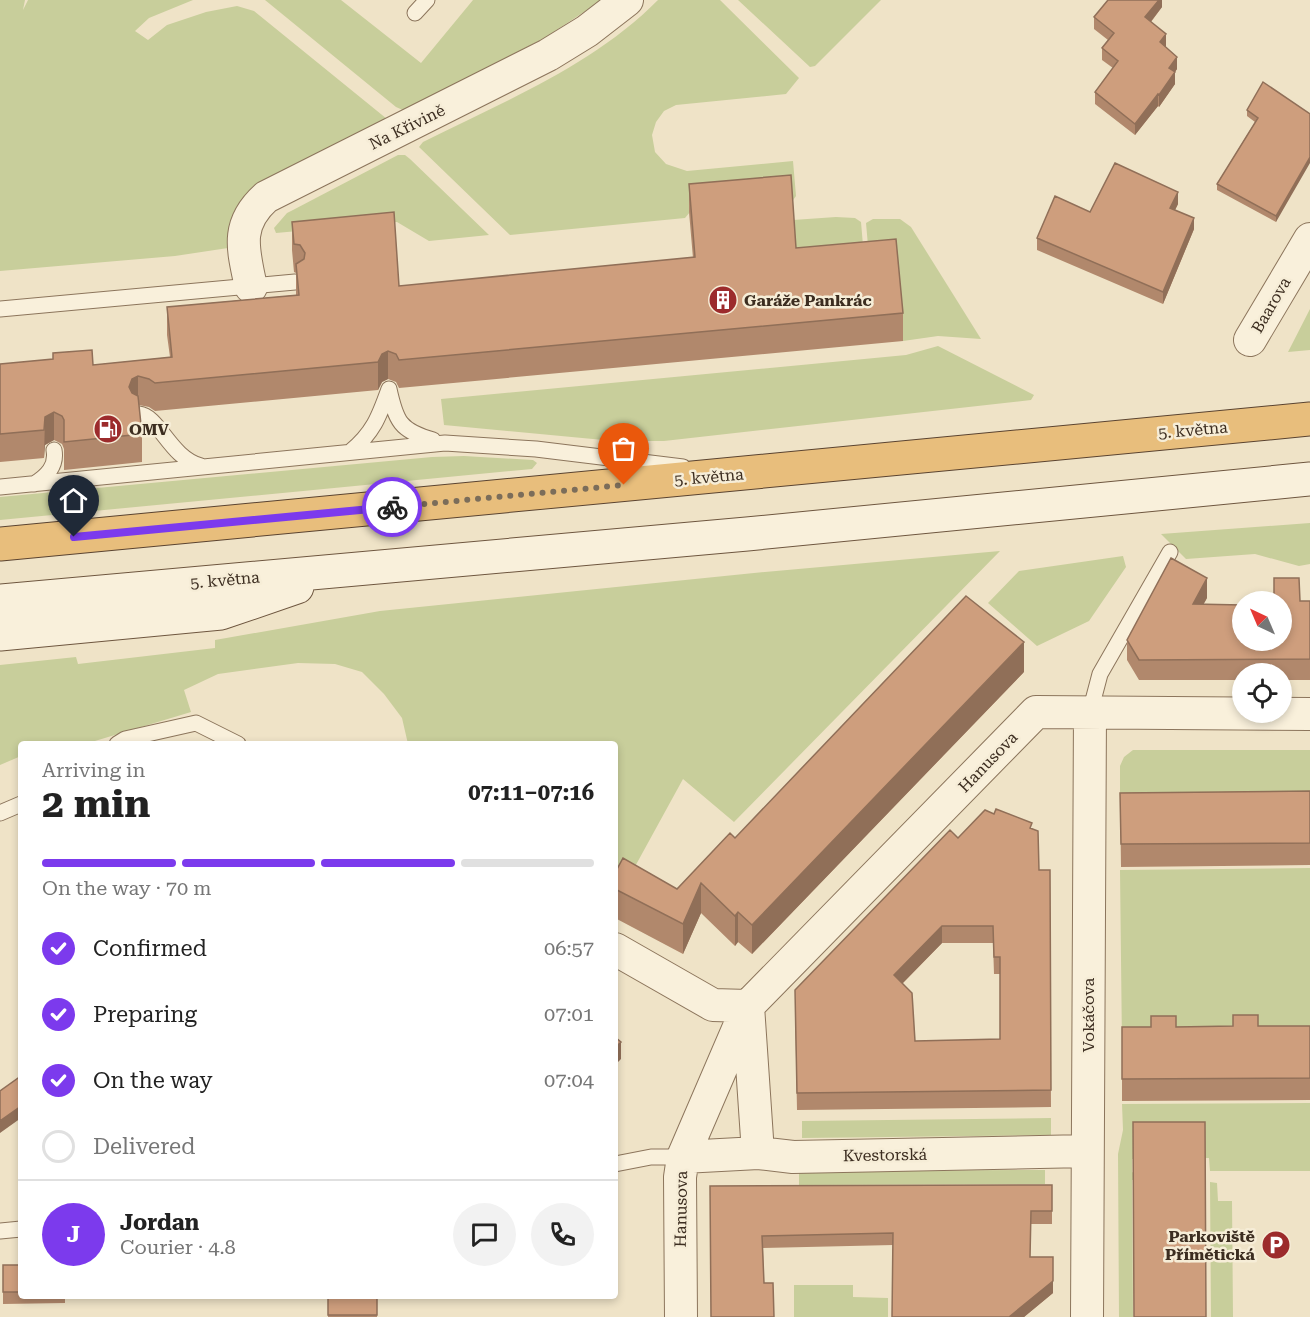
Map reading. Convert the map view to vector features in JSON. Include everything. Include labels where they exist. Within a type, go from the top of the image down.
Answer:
[{"type":"highway","name":"5. května","points":[[0,544],[742,474],[1301,418]]},
{"type":"main road","name":"5. května","points":[[0,601],[759,533],[1310,479]]},
{"type":"main road","points":[[1234,486],[1310,488]]},
{"type":"main road","points":[[0,634],[221,613],[344,570]]},
{"type":"street","name":"Na Křivině","points":[[251,286],[243,249],[244,229],[254,208],[266,197],[548,55],[587,31],[627,0]]},
{"type":"street","name":"Baarova","points":[[1250,340],[1310,239]]},
{"type":"street","name":"Hanusova","points":[[681,1317],[680,1177],[683,1157],[748,1006],[1036,712],[1310,714]]},
{"type":"street","name":"Vokáčova","points":[[1087,1317],[1090,712]]},
{"type":"street","points":[[618,951],[713,1005],[748,1006],[758,1153]]},
{"type":"street","name":"Kvestorská","points":[[683,1157],[758,1153],[793,1157],[1087,1150]]},
{"type":"lane","points":[[415,13],[427,0]]},
{"type":"lane","points":[[0,309],[295,282]]},
{"type":"lane","points":[[350,452],[364,440],[372,429],[380,415],[388,389],[394,411],[406,429],[416,435],[445,443]]},
{"type":"lane","points":[[139,414],[151,419],[185,460],[204,466]]},
{"type":"lane","points":[[0,487],[445,443],[536,449],[742,474]]},
{"type":"lane","points":[[34,484],[52,468],[54,450]]},
{"type":"lane","points":[[1090,712],[1100,674],[1170,552]]},
{"type":"lane","points":[[122,741],[196,723],[232,741]]},
{"type":"lane","points":[[0,813],[18,805]]},
{"type":"lane","points":[[618,1163],[651,1157],[683,1157]]},
{"type":"lane","points":[[0,1231],[18,1229]]},
{"type":"green space","points":[[0,0],[25,0],[23,10],[28,0],[193,0],[149,18],[135,31],[148,40],[167,25],[206,12],[237,6],[254,11],[387,119],[234,225],[228,248],[175,256],[0,271]]},
{"type":"green space","points":[[265,0],[341,0],[421,63],[473,0],[602,0],[546,37],[405,111],[396,107]]},
{"type":"green space","points":[[658,0],[720,0],[799,78],[786,94],[676,105],[664,111],[656,122],[652,135],[655,152],[666,164],[687,171],[793,161],[796,196],[791,203],[690,212],[685,218],[510,235],[419,147],[423,142],[516,97],[577,63],[633,23]]},
{"type":"green space","points":[[738,0],[881,0],[815,66],[810,67]]},
{"type":"green space","points":[[398,155],[405,155],[410,159],[489,235],[429,241],[397,222],[276,233],[274,228],[287,213]]},
{"type":"green space","points":[[855,218],[861,222],[865,269],[796,276],[793,220]]},
{"type":"green space","points":[[873,219],[900,219],[911,227],[981,339],[938,336],[903,341],[896,267],[870,268],[866,223]]},
{"type":"green space","points":[[1310,309],[1310,350],[1288,352]]},
{"type":"green space","points":[[938,346],[1034,395],[1031,400],[664,441],[614,441],[444,425],[441,399],[906,355]]},
{"type":"green space","points":[[464,456],[533,460],[537,463],[532,469],[0,520],[0,497],[432,457]]},
{"type":"green space","points":[[1310,523],[1310,564],[1299,566],[1255,554],[1186,559],[1161,534]]},
{"type":"green space","points":[[1000,551],[734,822],[683,779],[618,898],[618,741],[407,741],[402,718],[384,694],[362,672],[335,664],[298,663],[218,674],[184,690],[191,712],[95,741],[18,741],[18,757],[0,765],[0,665],[76,657],[78,664],[215,648],[215,640],[380,611]]},
{"type":"green space","points":[[1123,556],[1126,567],[1089,621],[1037,646],[988,603],[1019,571]]},
{"type":"green space","points":[[1133,750],[1310,750],[1310,811],[1120,813],[1120,766],[1124,757]]},
{"type":"green space","points":[[1310,868],[1310,1045],[1122,1047],[1120,870]]},
{"type":"green space","points":[[1310,1103],[1310,1171],[1210,1171],[1209,1158],[1132,1159],[1132,1172],[1135,1180],[1132,1180],[1133,1317],[1119,1317],[1118,1154],[1123,1130],[1122,1104]]},
{"type":"green space","points":[[1051,1118],[1051,1135],[802,1138],[802,1121]]},
{"type":"green space","points":[[1045,1170],[1045,1184],[799,1185],[799,1171]]},
{"type":"green space","points":[[1210,1182],[1217,1183],[1218,1201],[1232,1201],[1233,1317],[1211,1317]]},
{"type":"green space","points":[[794,1285],[853,1285],[853,1297],[888,1298],[888,1317],[794,1317]]},
{"type":"building","points":[[1108,0],[1159,0],[1145,17],[1166,34],[1160,42],[1177,57],[1169,68],[1175,72],[1135,124],[1095,92],[1118,61],[1102,48],[1114,33],[1094,17]]},
{"type":"building","points":[[1263,82],[1310,114],[1310,157],[1276,216],[1217,184],[1258,118],[1247,110]]},
{"type":"building","points":[[1115,163],[1178,192],[1170,208],[1194,218],[1163,292],[1037,238],[1055,196],[1090,212]]},
{"type":"building","name":"Garáže Pankrác","points":[[791,175],[796,248],[896,239],[903,313],[399,360],[396,354],[388,351],[382,354],[378,362],[155,383],[138,376],[132,379],[129,387],[132,393],[138,396],[142,434],[64,442],[64,420],[62,416],[54,412],[45,417],[44,430],[0,434],[0,364],[53,359],[53,353],[92,350],[93,365],[172,357],[167,307],[299,295],[296,264],[304,259],[305,253],[300,245],[294,244],[292,222],[394,212],[399,286],[695,257],[689,184]]},
{"type":"building","points":[[1171,558],[1207,578],[1193,604],[1232,605],[1232,651],[1292,651],[1292,591],[1274,591],[1274,578],[1299,578],[1300,601],[1310,601],[1310,659],[1139,660],[1127,640]]},
{"type":"building","points":[[966,596],[1024,642],[752,925],[738,912],[735,916],[701,883],[683,924],[618,891],[618,867],[623,858],[677,889],[730,833],[735,838]]},
{"type":"building","points":[[1310,791],[1310,843],[1121,844],[1120,793]]},
{"type":"building","points":[[996,809],[1032,823],[1030,828],[1038,831],[1039,870],[1050,870],[1051,1090],[797,1093],[795,990],[950,830],[958,838],[985,810],[994,814]],"holes":[[[942,926],[993,926],[994,957],[1000,957],[1000,1039],[915,1041],[912,993],[894,975]]]},
{"type":"building","points":[[1233,1015],[1258,1015],[1258,1026],[1310,1026],[1310,1078],[1122,1079],[1122,1027],[1151,1027],[1151,1016],[1176,1016],[1176,1027],[1233,1026]]},
{"type":"building","points":[[18,1078],[18,1108],[0,1121],[0,1091]]},
{"type":"building","points":[[1133,1122],[1205,1122],[1206,1317],[1134,1317]]},
{"type":"building","points":[[1052,1185],[1052,1211],[1031,1211],[1030,1257],[1053,1257],[1053,1281],[1009,1317],[892,1317],[893,1233],[762,1236],[764,1283],[773,1283],[774,1317],[711,1317],[710,1186]]},
{"type":"building","points":[[3,1265],[18,1265],[18,1292],[3,1292]]},
{"type":"building","points":[[328,1299],[377,1299],[377,1315],[328,1315]]},
{"type":"way so far","points":[[392,507],[624,485]]},
{"type":"place","name":"Garáže Pankrác","points":[[723,300]]},
{"type":"place","name":"OMV","points":[[108,429]]},
{"type":"place","name":"Parkoviště Přímětická","points":[[1276,1245]]},
{"type":"route","points":[[74,537],[392,507]]}]
